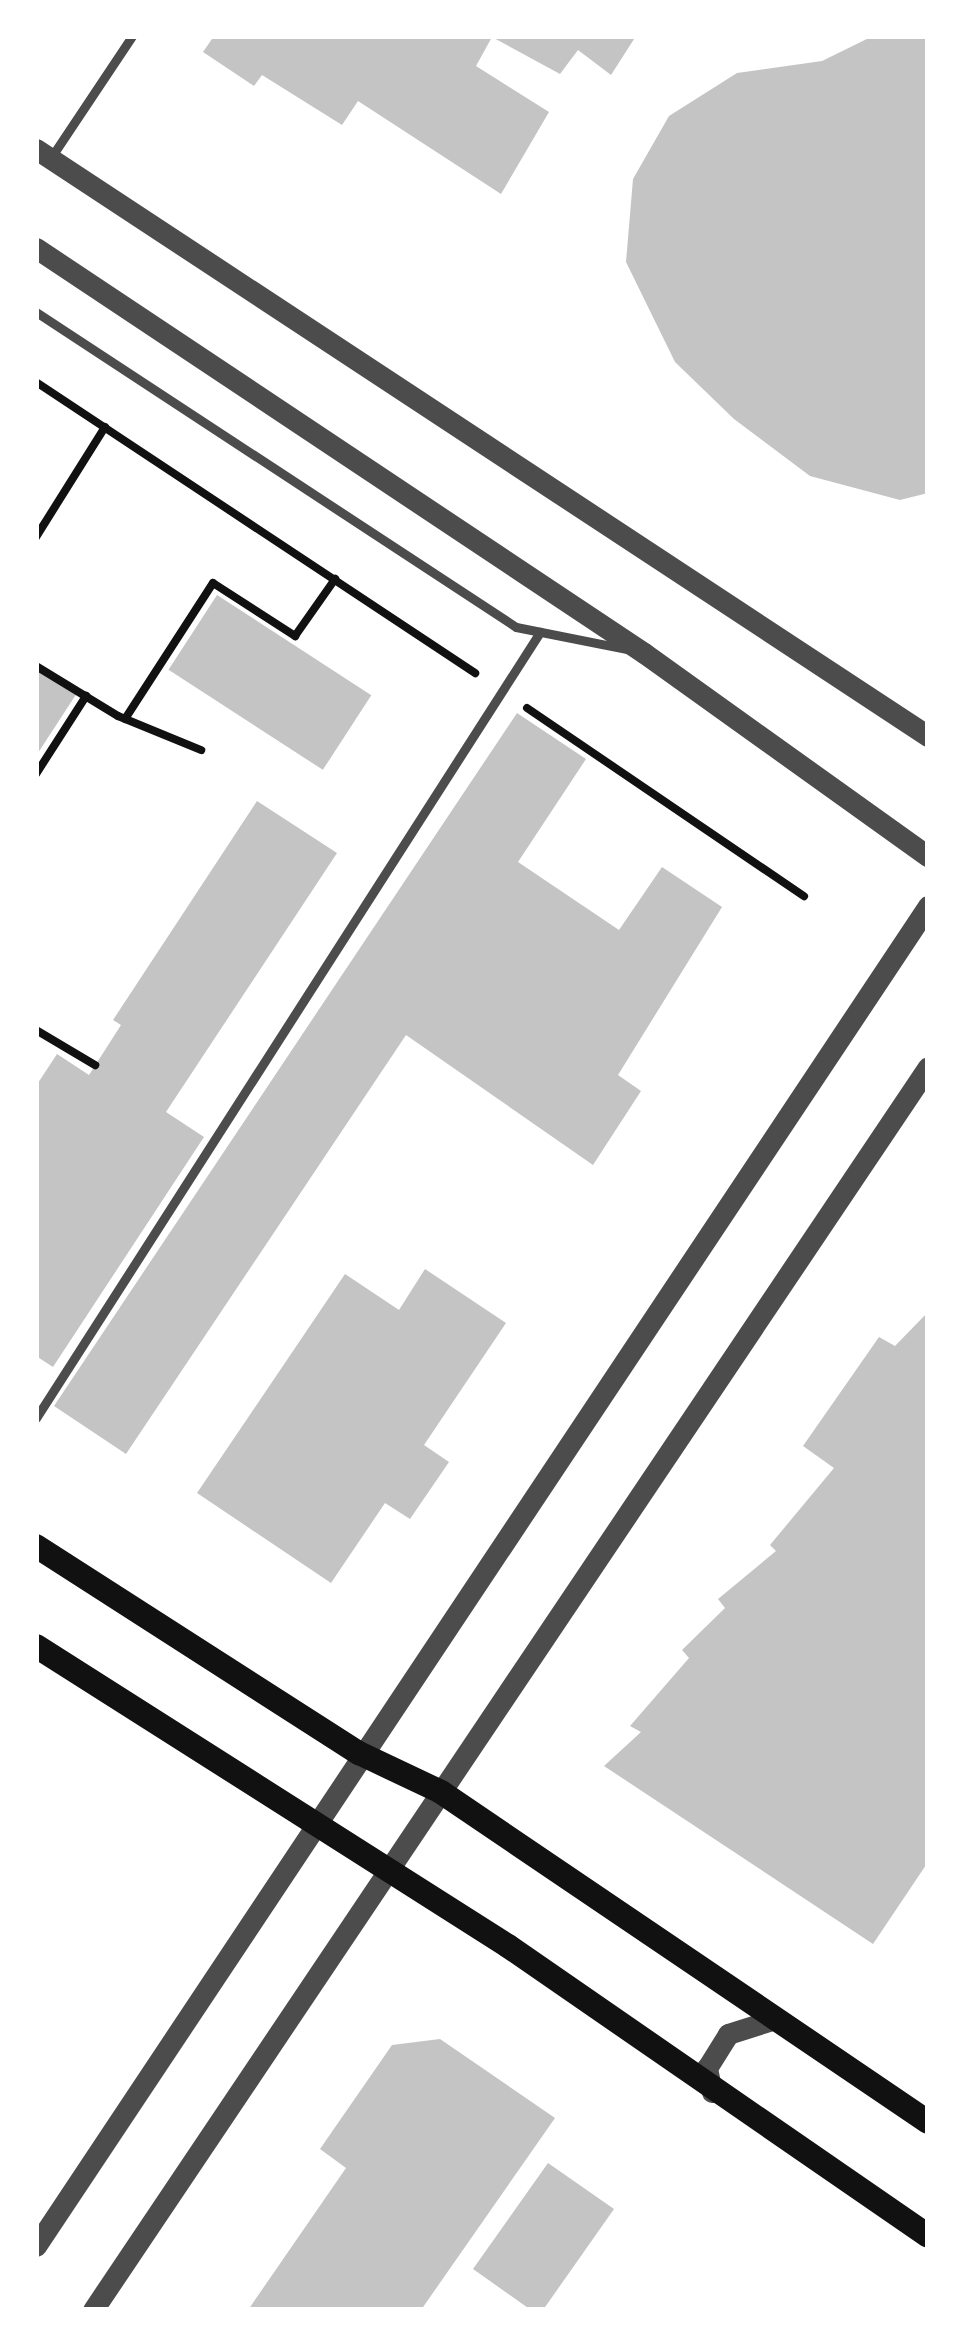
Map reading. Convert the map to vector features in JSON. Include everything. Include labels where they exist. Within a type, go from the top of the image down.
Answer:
[{"type":"main road","points":[[36,1546],[358,1753],[442,1792],[928,2122]]},
{"type":"main road","points":[[36,1646],[389,1870],[928,2236]]},
{"type":"street","points":[[43,153],[928,736]]},
{"type":"street","points":[[36,248],[644,653],[928,856]]},
{"type":"street","points":[[36,2246],[317,1827],[358,1753],[928,906]]},
{"type":"street","points":[[93,2310],[928,1067]]},
{"type":"street","points":[[712,2093],[707,2068],[728,2034],[772,2020]]},
{"type":"lane","points":[[43,153],[133,36]]},
{"type":"lane","points":[[36,312],[515,627],[644,653]]},
{"type":"lane","points":[[36,1418],[540,632]]},
{"type":"path","points":[[36,382],[804,896]]},
{"type":"path","points":[[36,537],[105,427]]},
{"type":"path","points":[[125,719],[213,583],[296,636],[335,579]]},
{"type":"path","points":[[36,666],[125,719],[201,750]]},
{"type":"path","points":[[36,774],[86,696]]},
{"type":"path","points":[[36,1030],[94,1065]]},
{"type":"building","points":[[214,36],[636,36],[611,75],[578,50],[560,74],[492,37],[476,66],[549,112],[501,194],[358,101],[342,125],[262,75],[254,86],[203,52]]},
{"type":"building","points":[[873,36],[928,36],[928,493],[900,500],[810,476],[734,419],[675,362],[626,262],[633,179],[669,116],[737,73],[822,61]]},
{"type":"building","points":[[217,595],[371,695],[323,770],[169,670]]},
{"type":"building","points":[[36,667],[77,693],[36,756]]},
{"type":"building","points":[[517,713],[586,759],[518,862],[619,930],[662,867],[722,907],[618,1075],[641,1091],[593,1165],[406,1035],[126,1454],[54,1406]]},
{"type":"building","points":[[257,801],[337,853],[166,1112],[204,1137],[53,1367],[36,1356],[36,1086],[57,1054],[89,1075],[121,1025],[113,1020]]},
{"type":"building","points":[[425,1269],[506,1323],[424,1445],[449,1462],[410,1519],[385,1503],[331,1583],[197,1493],[345,1274],[399,1310]]},
{"type":"building","points":[[928,1312],[928,1862],[873,1944],[604,1766],[641,1732],[630,1726],[689,1658],[682,1650],[725,1608],[718,1599],[776,1551],[770,1545],[834,1468],[803,1446],[879,1337],[895,1346]]},
{"type":"building","points":[[440,2039],[555,2118],[421,2310],[248,2310],[346,2168],[320,2149],[392,2045]]},
{"type":"building","points":[[548,2163],[614,2209],[543,2310],[531,2310],[473,2269]]}]
